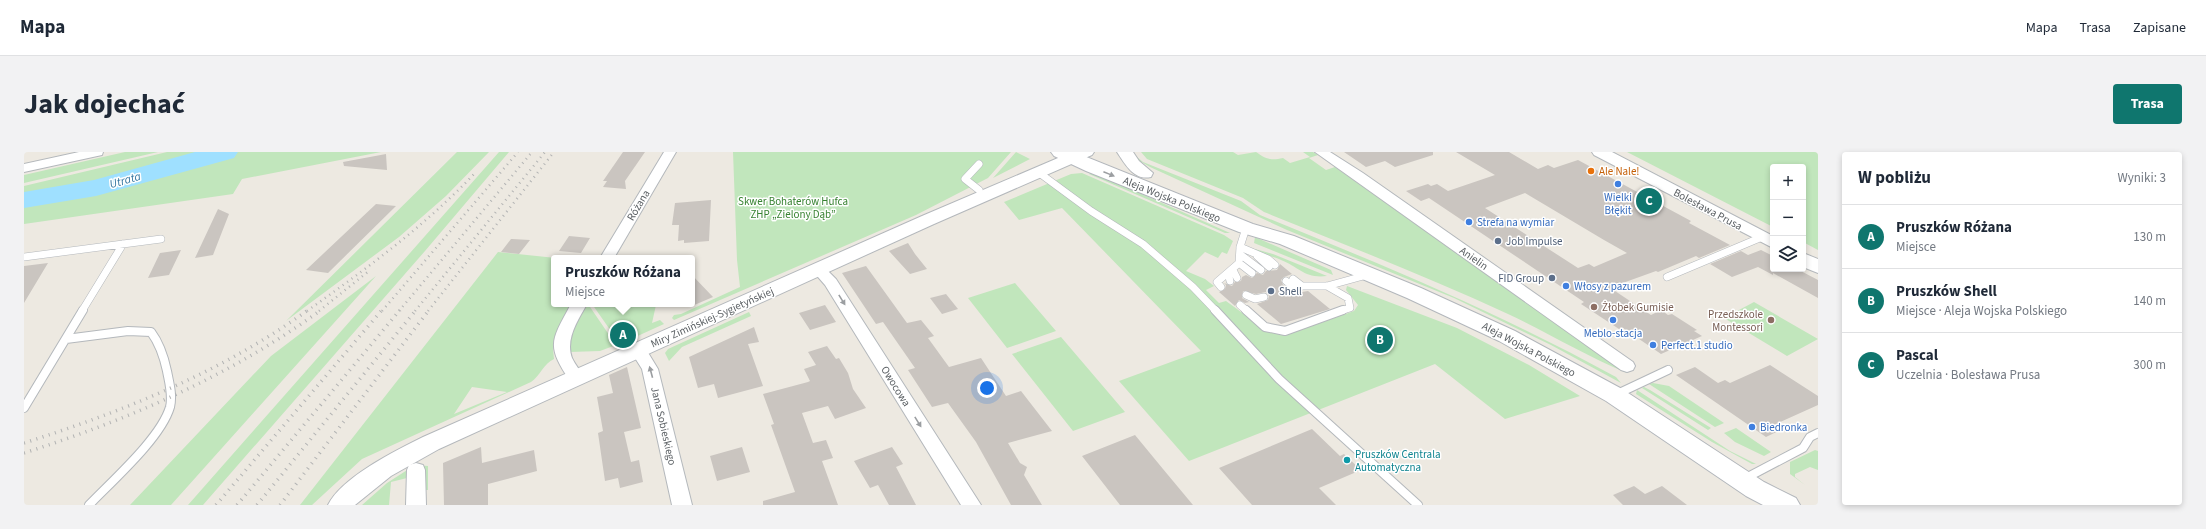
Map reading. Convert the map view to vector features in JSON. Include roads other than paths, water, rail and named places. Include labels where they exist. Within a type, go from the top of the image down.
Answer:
[{"type":"main road","name":"Aleja Wojska Polskiego","points":[[1096,152],[1251,219],[1287,240]]},
{"type":"main road","name":"Aleja Wojska Polskiego","points":[[1073,154],[1246,228],[1287,240],[1507,336],[1614,395],[1757,491],[1787,505]]},
{"type":"street","points":[[24,168],[97,152]]},
{"type":"street","name":"Różana","points":[[609,255],[670,152]]},
{"type":"street","name":"Miry Zimińskiej-Sygietyńskiej","points":[[928,220],[979,190],[1052,152]]},
{"type":"street","points":[[1125,152],[1133,164],[1145,173]]},
{"type":"street","name":"Anielin","points":[[1321,152],[1358,176],[1627,366]]},
{"type":"street","name":"Bolesława Prusa","points":[[1600,152],[1767,240]]},
{"type":"street","name":"Miry Zimińskiej-Sygietyńskiej","points":[[340,505],[359,486],[388,465],[431,443],[1038,172],[1073,154]]},
{"type":"street","points":[[1806,261],[1818,267]]},
{"type":"street","name":"Owocowa","points":[[818,269],[831,282],[970,505]]},
{"type":"street","points":[[576,377],[564,360],[563,341],[564,334],[578,307]]},
{"type":"street","name":"Jana Sobieskiego","points":[[638,350],[650,369],[682,505]]},
{"type":"street","points":[[416,470],[416,505]]},
{"type":"lane","points":[[979,164],[965,178],[979,190]]},
{"type":"lane","points":[[1038,172],[1091,211],[1143,244],[1193,287],[1279,379],[1418,505]]},
{"type":"lane","points":[[1221,287],[1216,282],[1239,263],[1246,228]]},
{"type":"lane","points":[[24,257],[161,239]]},
{"type":"lane","points":[[1668,278],[1767,240]]},
{"type":"lane","points":[[24,408],[123,244]]},
{"type":"lane","points":[[1241,251],[1255,254],[1272,266]]},
{"type":"lane","points":[[1241,251],[1261,270]]},
{"type":"lane","points":[[1239,263],[1252,273]]},
{"type":"lane","points":[[1230,271],[1234,280]]},
{"type":"lane","points":[[1293,284],[1327,286],[1370,275]]},
{"type":"lane","points":[[1240,305],[1265,327],[1285,331],[1350,308],[1348,298],[1327,286]]},
{"type":"lane","points":[[66,339],[128,331],[151,332],[157,338],[166,365],[170,388],[170,407],[155,433],[89,505]]},
{"type":"lane","points":[[1614,395],[1668,370]]},
{"type":"lane","points":[[1757,491],[1803,448],[1810,437],[1818,433]]},
{"type":"waterway","name":"Utrata","points":[[24,200],[96,188],[225,152]]},
{"type":"railway","points":[[382,311],[518,152]]},
{"type":"railway","points":[[399,311],[532,152]]},
{"type":"railway","points":[[415,311],[545,152]]},
{"type":"railway","points":[[428,311],[554,152]]},
{"type":"railway","points":[[307,311],[373,263],[415,229],[475,173]]},
{"type":"railway","points":[[319,311],[369,271]]},
{"type":"railway","points":[[24,443],[61,431],[171,388],[207,371],[241,352],[308,310]]},
{"type":"railway","points":[[24,453],[102,426],[178,394],[251,355],[286,334],[321,310]]},
{"type":"railway","points":[[216,505],[382,310]]},
{"type":"railway","points":[[237,505],[400,310]]},
{"type":"railway","points":[[257,505],[416,310]]},
{"type":"railway","points":[[280,505],[429,310]]},
{"type":"place","name":"Ale Nale!","points":[[1591,171]]},
{"type":"place","name":"Wielki Błękit","points":[[1618,184]]},
{"type":"place","name":"Pascal","points":[[1649,201]]},
{"type":"place","name":"Strefa na wymiar","points":[[1469,222]]},
{"type":"place","name":"Job Impulse","points":[[1498,241]]},
{"type":"place","name":"FID Group","points":[[1552,278]]},
{"type":"place","name":"Włosy z pazurem","points":[[1566,286]]},
{"type":"place","name":"Shell","points":[[1271,291]]},
{"type":"place","name":"Żłobek Gumisie","points":[[1594,307]]},
{"type":"place","name":"Meblo-stacja","points":[[1613,320]]},
{"type":"place","name":"Przedszkole Montessori","points":[[1771,320]]},
{"type":"place","name":"Pruszków Różana","points":[[623,335]]},
{"type":"place","name":"Pruszków Shell","points":[[1380,340]]},
{"type":"place","name":"Perfect.1 studio","points":[[1653,345]]},
{"type":"place","name":"Biedronka","points":[[1752,427]]},
{"type":"place","name":"Pruszków Centrala Automatyczna","points":[[1347,460]]},
{"type":"park label","name":"Skwer Bohaterów Hufca ZHP „Zielony Dąb”","points":[[793,207]]}]
